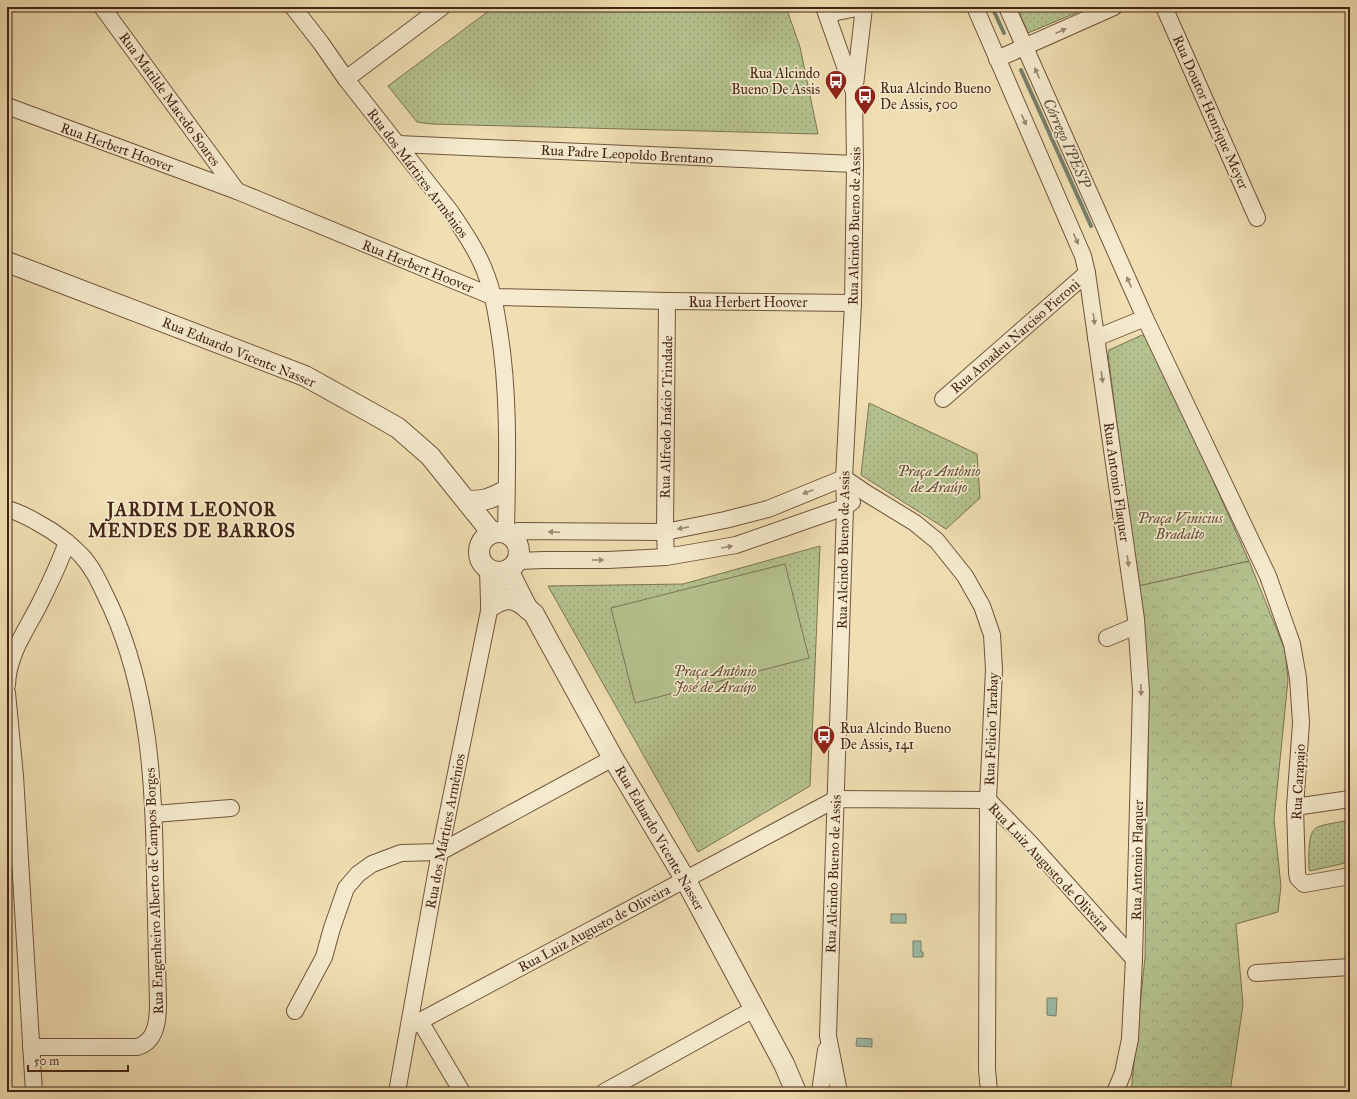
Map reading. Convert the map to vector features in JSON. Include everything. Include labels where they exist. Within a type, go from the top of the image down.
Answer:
[{"type":"street","name":"Rua Matilde Macedo Soares","points":[[102,7],[237,192]]},
{"type":"street","name":"Rua dos Mártires Armênios","points":[[293,7],[346,78],[450,211],[466,234],[484,269],[494,297],[502,350],[505,389],[504,486],[497,535]]},
{"type":"street","points":[[346,78],[442,7]]},
{"type":"street","points":[[854,94],[825,10],[863,7]]},
{"type":"street","name":"Rua Alcindo Bueno de Assis","points":[[839,1092],[828,1036],[845,507],[844,478],[853,303],[856,164],[854,94],[863,7]]},
{"type":"street","name":"Rua Antonio Flaquer","points":[[975,7],[999,58],[1083,256],[1087,273],[1136,626],[1141,692],[1134,959],[1130,1038],[1123,1073],[1115,1092]]},
{"type":"street","name":"Rua Carapajo","points":[[1007,7],[1022,48],[1145,318],[1268,576],[1292,644],[1298,678],[1301,723],[1295,808],[1296,873],[1298,878],[1304,884],[1350,876]]},
{"type":"street","points":[[999,58],[1114,7]]},
{"type":"street","name":"Rua Doutor Henrique Meyer","points":[[1164,7],[1257,218]]},
{"type":"street","name":"Rua Herbert Hoover","points":[[7,106],[237,192],[494,297],[668,302],[853,303]]},
{"type":"street","name":"Rua Padre Leopoldo Brentano","points":[[398,144],[856,164]]},
{"type":"street","name":"Rua Eduardo Vicente Nasser","points":[[7,262],[305,376],[398,428],[430,456],[497,535]]},
{"type":"street","name":"Rua Amadeu Narciso Pieroni","points":[[943,399],[1087,273]]},
{"type":"street","name":"Rua Alfredo Inácio Trindade","points":[[666,557],[668,302]]},
{"type":"street","points":[[1096,338],[1145,318]]},
{"type":"street","points":[[844,478],[768,509],[725,520],[665,532],[518,531],[497,535],[479,550],[479,558],[482,564],[506,567],[666,557],[736,545],[845,507],[866,493]]},
{"type":"street","name":"Rua Felicio Tarabay","points":[[844,478],[915,523],[936,541],[965,576],[982,606],[992,635],[994,669],[988,800],[987,1069],[989,1092]]},
{"type":"street","name":"Rua Eduardo Vicente Nasser","points":[[450,480],[497,535]]},
{"type":"street","points":[[467,501],[489,499],[504,486]]},
{"type":"street","name":"Rua Engenheiro Alberto de Campos Borges","points":[[7,509],[29,518],[67,542],[81,556],[95,574],[120,627],[133,669],[143,712],[150,759],[154,814],[158,1015],[157,1024],[150,1039],[142,1046],[137,1047],[31,1047]]},
{"type":"street","points":[[497,535],[516,542],[518,547],[519,552],[506,567]]},
{"type":"street","points":[[7,685],[9,666],[14,652],[51,580],[67,542]]},
{"type":"street","name":"Rua dos Mártires Armênios","points":[[397,1092],[415,1024],[440,852],[490,608],[506,567]]},
{"type":"street","name":"Rua Eduardo Vicente Nasser","points":[[506,567],[613,758],[686,879],[754,1010],[784,1064],[796,1092]]},
{"type":"street","points":[[490,608],[497,602],[509,599],[521,602],[531,612]]},
{"type":"street","points":[[1107,638],[1136,626]]},
{"type":"street","points":[[7,693],[34,1092]]},
{"type":"street","points":[[295,1012],[324,957],[346,888],[358,874],[372,864],[401,853],[440,852],[613,758]]},
{"type":"street","name":"Rua Luiz Augusto de Oliveira","points":[[415,1024],[836,799],[988,800],[1030,843],[1134,959]]},
{"type":"street","points":[[1295,808],[1350,799]]},
{"type":"street","points":[[154,814],[231,808]]},
{"type":"street","points":[[1256,973],[1350,967]]},
{"type":"street","points":[[604,1092],[754,1010]]},
{"type":"street","points":[[415,1024],[462,1092]]},
{"type":"street","points":[[820,1092],[828,1036]]},
{"type":"street","name":"Rua Eduardo Vicente Nasser","points":[[784,1064],[812,1092]]},
{"type":"green space","points":[[494,7],[786,7],[800,47],[818,134],[431,124],[417,122],[388,86]]},
{"type":"green space","points":[[1017,7],[1090,7],[1028,33]]},
{"type":"green space","name":"Praça Vinicius Bradalto","points":[[1142,335],[1146,338],[1183,413],[1249,561],[1138,586],[1108,354],[1109,350]]},
{"type":"green space","name":"Praça Antônio de Araújo","points":[[869,403],[977,454],[980,498],[946,529],[861,475]]},
{"type":"green space","name":"Praça Antônio José de Araújo","points":[[820,546],[810,786],[698,852],[548,586],[683,584]]},
{"type":"green space","points":[[1249,561],[1285,650],[1288,680],[1274,820],[1281,886],[1278,912],[1236,924],[1243,1005],[1230,1092],[1131,1092],[1145,958],[1149,701],[1138,586]]},
{"type":"green space","points":[[785,564],[809,658],[635,703],[611,608]]},
{"type":"green space","points":[[1350,820],[1350,862],[1310,871],[1309,848],[1313,831],[1323,825]]},
{"type":"shaded area","points":[[891,914],[906,914],[906,923],[891,923]]},
{"type":"shaded area","points":[[913,941],[921,941],[921,952],[923,952],[923,957],[913,957]]},
{"type":"shaded area","points":[[1047,998],[1057,998],[1056,1016],[1047,1015]]},
{"type":"shaded area","points":[[857,1038],[872,1039],[872,1047],[856,1046]]},
{"type":"waterway","name":"Córrego IPESP","points":[[992,7],[1004,33]]},
{"type":"waterway","name":"Córrego IPESP","points":[[1021,70],[1091,226]]},
{"type":"place","name":"Rua Alcindo Bueno De Assis","points":[[836,100]]},
{"type":"place","name":"Rua Alcindo Bueno De Assis, 500","points":[[865,116]]},
{"type":"place","name":"Rua Alcindo Bueno De Assis, 141","points":[[824,756]]},
{"type":"district","name":"JARDIM LEONOR MENDES DE BARROS","points":[[192,520]]}]
